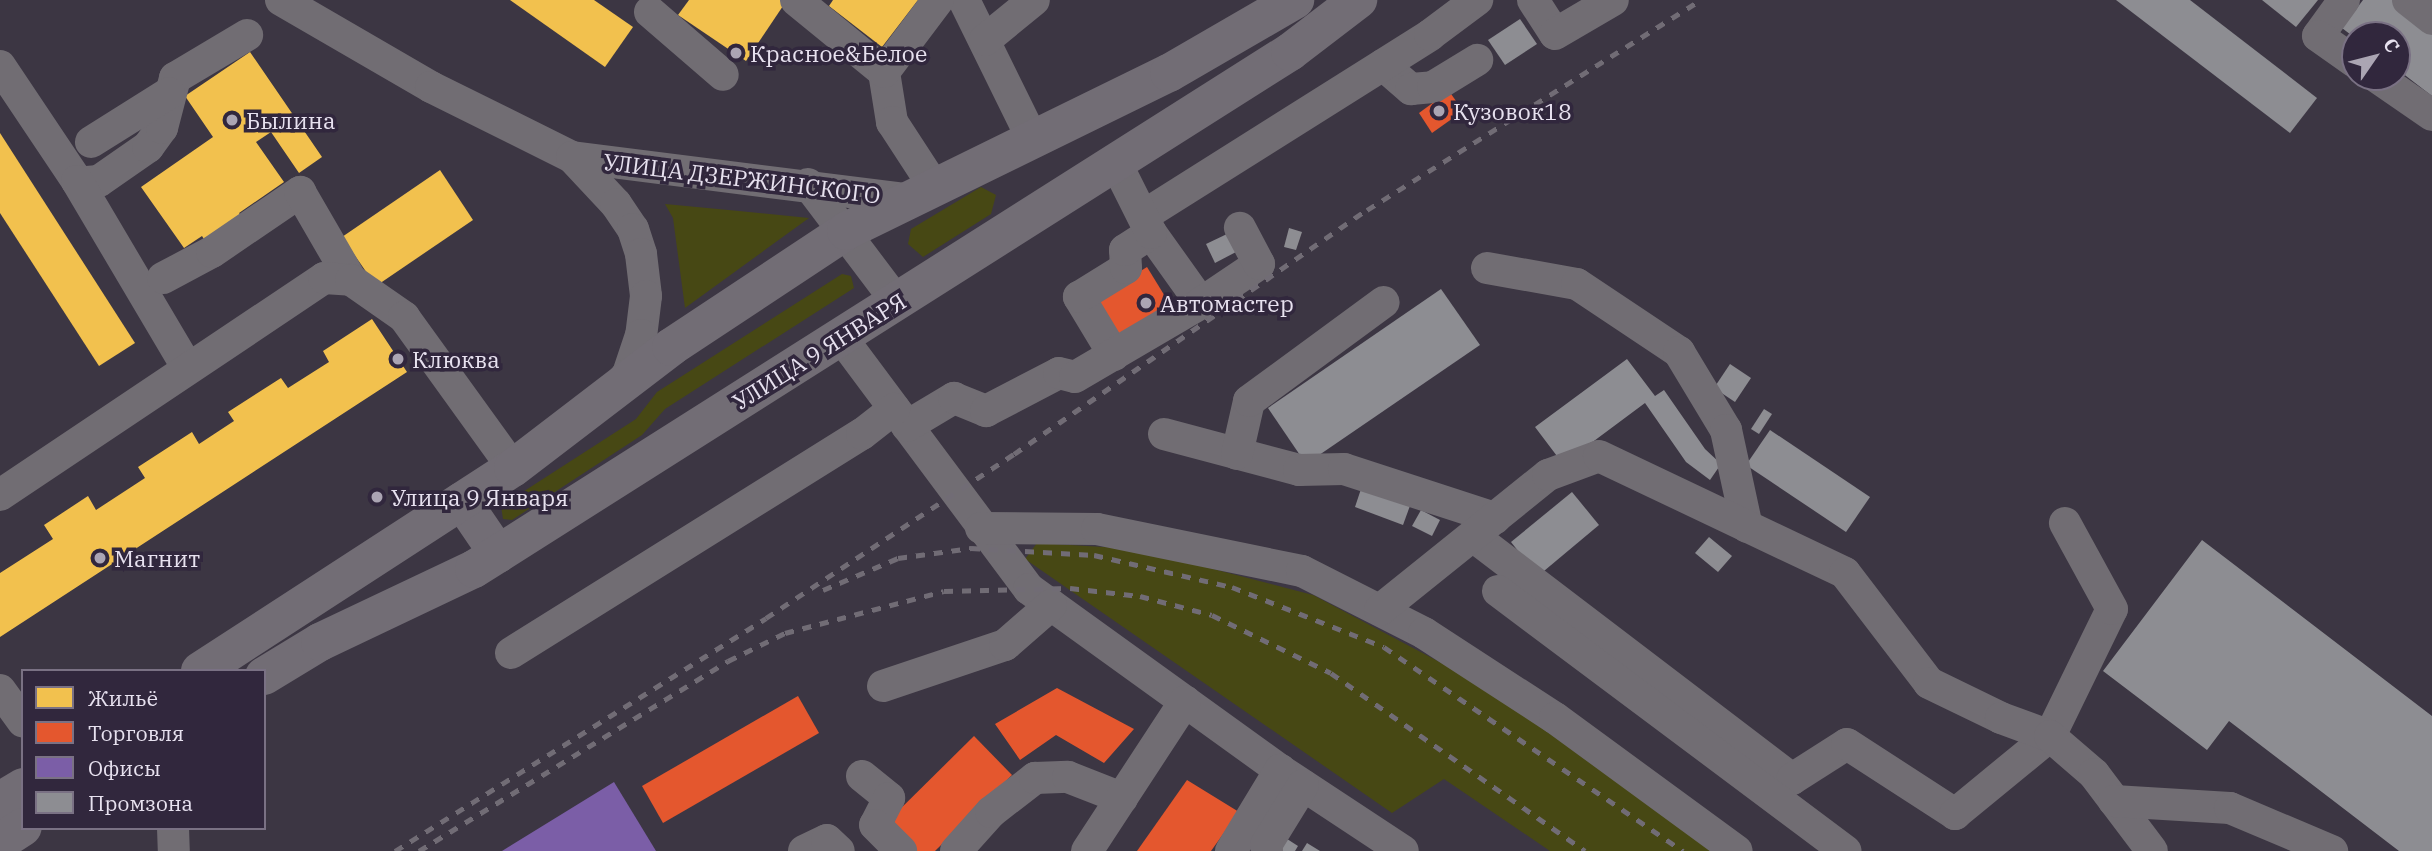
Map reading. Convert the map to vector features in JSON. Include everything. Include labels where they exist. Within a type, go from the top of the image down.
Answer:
[{"type":"main road","points":[[203,669],[513,468],[607,399],[671,347],[846,231],[1221,46],[1295,0]]},
{"type":"main road","name":"УЛИЦА 9 ЯНВАРЯ","points":[[266,675],[320,642],[450,584],[1290,52],[1358,0]]},
{"type":"main road","points":[[462,501],[498,554]]},
{"type":"main road","points":[[0,801],[21,788]]},
{"type":"main road","points":[[0,842],[21,828]]},
{"type":"street","name":"УЛИЦА ДЗЕРЖИНСКОГО","points":[[281,0],[431,87],[572,157],[722,178],[923,194]]},
{"type":"street","points":[[796,0],[884,72],[892,122],[923,194]]},
{"type":"street","points":[[884,72],[938,0]]},
{"type":"street","points":[[964,0],[1032,138]]},
{"type":"street","points":[[985,40],[1034,0]]},
{"type":"street","points":[[1114,355],[1079,297],[1126,268],[1125,250],[1147,225],[1477,0]]},
{"type":"street","points":[[1533,0],[1555,34],[1613,0]]},
{"type":"street","points":[[2341,52],[2318,36],[2344,0]]},
{"type":"street","points":[[2408,0],[2432,19]]},
{"type":"street","points":[[648,4],[723,75]]},
{"type":"street","points":[[77,181],[99,181],[148,147],[162,128],[175,78],[189,67],[247,36]]},
{"type":"street","points":[[1383,65],[1411,89],[1433,88],[1477,60]]},
{"type":"street","points":[[0,66],[77,181],[187,367]]},
{"type":"street","points":[[2398,91],[2432,114]]},
{"type":"street","points":[[91,142],[169,93]]},
{"type":"street","name":"УЛИЦА ДЗЕРЖИНСКОГО","points":[[572,157],[616,204],[633,229],[641,254],[646,296],[641,335],[628,374],[607,399]]},
{"type":"street","points":[[1116,163],[1147,225],[1201,303]]},
{"type":"street","points":[[808,184],[897,302]]},
{"type":"street","points":[[163,278],[212,252],[300,192],[351,280],[404,317],[513,468]]},
{"type":"street","points":[[511,653],[862,434],[954,398],[986,411],[1059,373],[1075,377],[1114,355],[1201,303],[1259,264],[1240,228]]},
{"type":"street","points":[[1487,268],[1577,284],[1679,352],[1726,430],[1747,527]]},
{"type":"street","points":[[0,495],[187,367],[324,278],[351,280]]},
{"type":"street","points":[[1237,454],[1249,401],[1384,303]]},
{"type":"street","points":[[841,337],[1029,589],[1291,778],[1403,851]]},
{"type":"street","points":[[1164,434],[1298,470],[1344,469],[1484,527],[1779,785],[1846,851]]},
{"type":"street","points":[[1380,611],[1548,475],[1599,456],[1844,573],[1929,683],[2001,718],[2050,736],[2094,774],[2152,851]]},
{"type":"street","points":[[1779,785],[1847,744],[1955,814],[2050,736],[2112,609],[2065,523]]},
{"type":"street","points":[[981,528],[1097,530],[1302,571],[1424,633],[1555,718],[1737,851]]},
{"type":"street","points":[[1498,591],[1779,785]]},
{"type":"street","points":[[883,686],[1005,645],[1051,605]]},
{"type":"street","points":[[0,690],[21,719]]},
{"type":"street","points":[[1087,851],[1185,701]]},
{"type":"street","points":[[862,776],[889,798],[874,825],[901,851]]},
{"type":"street","points":[[956,851],[991,812],[1035,778],[1069,777],[1122,798]]},
{"type":"street","points":[[1231,851],[1291,778]]},
{"type":"street","points":[[1267,851],[1266,845],[1291,778]]},
{"type":"street","points":[[2115,801],[2230,808],[2332,851]]},
{"type":"street","points":[[173,830],[174,851]]},
{"type":"street","points":[[804,851],[827,840],[839,851]]},
{"type":"shaded area","points":[[981,187],[996,195],[991,214],[923,257],[908,244],[911,229]]},
{"type":"shaded area","points":[[665,204],[809,218],[685,308],[673,218]]},
{"type":"shaded area","points":[[842,274],[851,276],[854,288],[665,409],[642,435],[512,520],[503,519],[501,506],[636,419],[657,392]]},
{"type":"shaded area","points":[[1037,543],[1136,549],[1313,595],[1481,684],[1712,851],[1550,851],[1444,779],[1392,813],[1025,559]]},
{"type":"building: Жильё","points":[[510,0],[594,0],[633,27],[605,67]]},
{"type":"building: Жильё","points":[[689,0],[787,0],[746,61],[678,15]]},
{"type":"building: Жильё","points":[[833,0],[918,0],[882,47],[829,6]]},
{"type":"building: Жильё","points":[[250,52],[322,157],[299,173],[271,132],[256,142],[284,182],[239,213],[248,225],[211,250],[202,236],[184,248],[141,187],[213,137],[185,96]]},
{"type":"building: Жильё","points":[[0,133],[135,343],[99,366],[0,213]]},
{"type":"building: Жильё","points":[[440,170],[473,220],[376,286],[342,237]]},
{"type":"building: Жильё","points":[[372,319],[407,372],[0,637],[0,573],[53,539],[44,525],[88,496],[96,510],[145,478],[138,467],[192,432],[199,444],[234,421],[228,412],[281,378],[288,388],[329,362],[323,351]]},
{"type":"building: Торговля","points":[[1449,91],[1463,111],[1432,133],[1419,113]]},
{"type":"building: Торговля","points":[[1147,267],[1174,311],[1118,346],[1091,302]]},
{"type":"building: Торговля","points":[[1057,688],[1134,729],[1104,763],[1056,735],[1020,760],[995,724]]},
{"type":"building: Торговля","points":[[798,696],[819,733],[663,823],[642,786]]},
{"type":"building: Торговля","points":[[974,736],[1012,775],[935,851],[912,851],[885,824]]},
{"type":"building: Торговля","points":[[1187,780],[1239,812],[1211,851],[1137,851]]},
{"type":"building: Офисы","points":[[614,782],[656,851],[502,851]]},
{"type":"building: Промзона","points":[[2116,0],[2190,0],[2317,98],[2290,133]]},
{"type":"building: Промзона","points":[[2262,0],[2318,0],[2296,27]]},
{"type":"building: Промзона","points":[[2363,0],[2394,0],[2432,29],[2432,96],[2411,80],[2411,21],[2347,21]]},
{"type":"building: Промзона","points":[[1520,19],[1537,44],[1505,65],[1488,40]]},
{"type":"building: Промзона","points":[[1289,228],[1302,232],[1296,250],[1284,247]]},
{"type":"building: Промзона","points":[[1227,234],[1236,252],[1215,263],[1206,244]]},
{"type":"building: Промзона","points":[[1441,289],[1480,345],[1306,464],[1268,408]]},
{"type":"building: Промзона","points":[[1627,359],[1655,396],[1664,390],[1705,449],[1721,464],[1710,480],[1686,462],[1645,403],[1563,464],[1535,427]]},
{"type":"building: Промзона","points":[[1730,364],[1751,378],[1735,402],[1714,388]]},
{"type":"building: Промзона","points":[[1764,409],[1772,414],[1759,434],[1751,429]]},
{"type":"building: Промзона","points":[[1770,430],[1870,497],[1846,532],[1746,465]]},
{"type":"building: Промзона","points":[[1362,486],[1411,503],[1403,525],[1355,507]]},
{"type":"building: Промзона","points":[[1572,492],[1599,525],[1538,576],[1511,542]]},
{"type":"building: Промзона","points":[[1421,510],[1440,520],[1432,536],[1412,526]]},
{"type":"building: Промзона","points":[[1709,537],[1732,556],[1718,572],[1695,553]]},
{"type":"building: Промзона","points":[[2202,540],[2432,716],[2432,851],[2399,851],[2229,721],[2207,750],[2103,671]]},
{"type":"building: Промзона","points":[[1284,837],[1298,846],[1295,851],[1276,851]]},
{"type":"building: Промзона","points":[[1307,843],[1320,851],[1302,851]]},
{"type":"railway","points":[[395,851],[766,618],[1014,454],[1367,210],[1701,0]]},
{"type":"railway","points":[[823,590],[898,558],[971,548],[1094,555],[1232,587],[1384,647],[1683,851]]},
{"type":"railway","points":[[419,851],[728,661],[785,633],[944,591],[1070,588],[1140,596],[1212,615],[1331,673],[1585,851]]},
{"type":"place","name":"Красное&Белое","points":[[736,53]]},
{"type":"place","name":"Кузовок18","points":[[1439,111]]},
{"type":"place","name":"Былина","points":[[232,120]]},
{"type":"place","name":"Автомастер","points":[[1146,303]]},
{"type":"place","name":"Клюква","points":[[398,359]]},
{"type":"place","name":"Улица 9 Января","points":[[377,497]]},
{"type":"place","name":"Магнит","points":[[100,558]]}]
